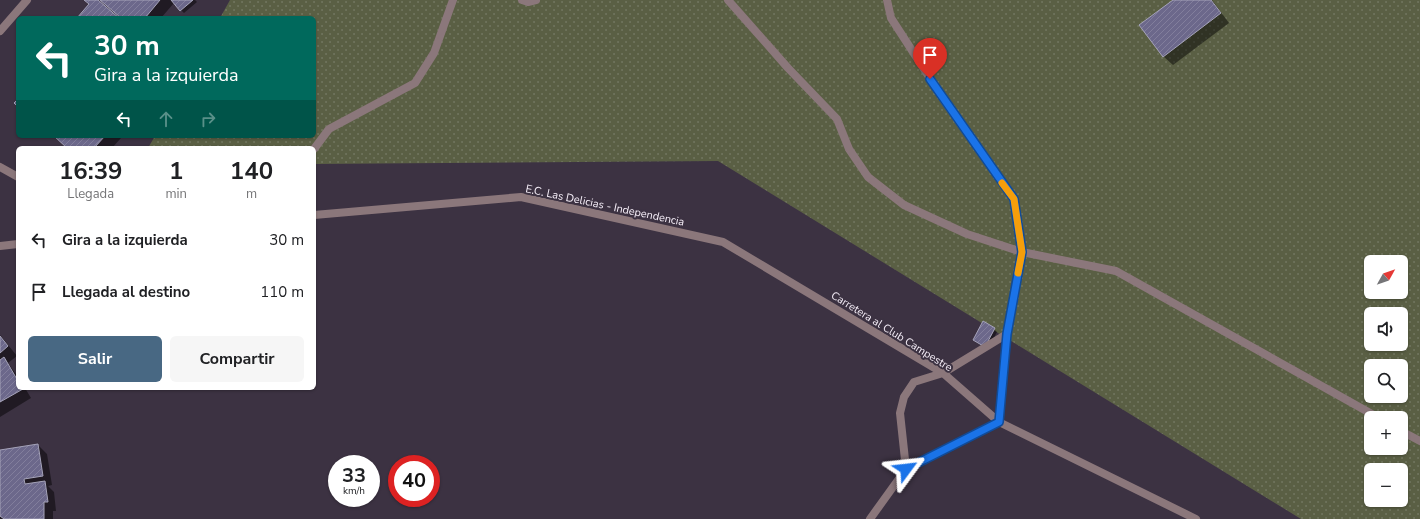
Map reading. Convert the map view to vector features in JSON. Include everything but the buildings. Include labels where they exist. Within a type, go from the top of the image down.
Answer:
[{"type":"street","points":[[0,31],[27,0]]},
{"type":"street","points":[[316,146],[329,128],[415,83],[434,53],[453,0]]},
{"type":"street","points":[[522,0],[528,2],[536,0]]},
{"type":"street","points":[[728,0],[788,68],[836,119],[849,149],[868,177],[904,205],[967,234],[1022,252],[1116,271],[1366,411]]},
{"type":"street","points":[[870,519],[906,469],[999,422],[1007,334],[1022,252],[1014,199],[946,103],[891,18],[887,0]]},
{"type":"street","points":[[0,167],[16,176]]},
{"type":"street","name":"E.C. Las Delicias - Independencia","points":[[316,215],[521,197],[723,242]]},
{"type":"street","name":"Carretera al Club Campestre","points":[[723,242],[943,373],[999,422],[1196,519]]},
{"type":"street","points":[[0,246],[16,244]]},
{"type":"street","points":[[906,469],[900,413],[904,398],[914,382],[943,373],[1007,334]]},
{"type":"street","points":[[1408,435],[1420,441]]},
{"type":"green space","points":[[230,0],[1420,0],[1420,519],[1301,519],[718,161],[316,164],[316,146],[149,146],[154,138],[316,138],[316,16],[221,16]]},
{"type":"slow traffic","points":[[1002,183],[1014,199],[1022,252],[1018,273]]},
{"type":"route","points":[[906,469],[921,460],[999,422],[1007,334],[1022,252],[1014,199],[930,79]]}]
